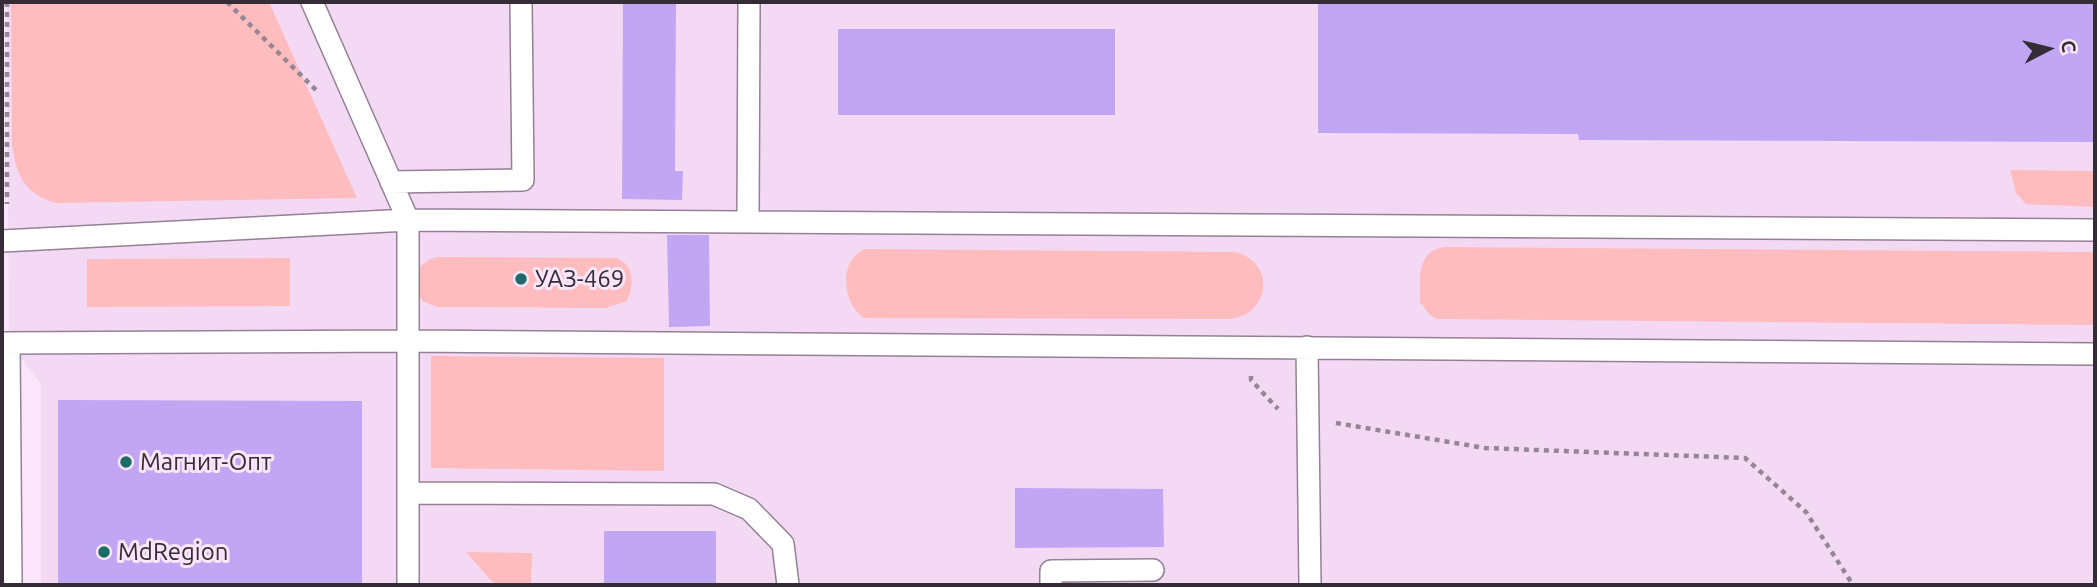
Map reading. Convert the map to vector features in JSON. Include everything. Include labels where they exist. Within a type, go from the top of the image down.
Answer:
[{"type":"lane","points":[[312,2],[408,220],[408,585]]},
{"type":"lane","points":[[391,182],[523,180],[521,2]]},
{"type":"lane","points":[[748,221],[749,2]]},
{"type":"lane","points":[[2,241],[408,220],[2095,230]]},
{"type":"lane","points":[[11,585],[5,343],[408,341],[2095,354]]},
{"type":"lane","points":[[1307,348],[1310,585]]},
{"type":"lane","points":[[408,493],[714,494],[749,509],[783,544],[788,585]]},
{"type":"lane","points":[[1051,585],[1051,571],[1153,570]]},
{"type":"path","points":[[7,2],[7,204]]},
{"type":"path","points":[[227,2],[321,96]]},
{"type":"path","points":[[1251,347],[1251,380],[1283,414],[1485,448],[1745,458],[1806,512],[1853,585]]},
{"type":"shaded area","points":[[7,2],[2095,2],[2095,585],[41,585],[41,384],[9,343]]},
{"type":"shaded area","points":[[11,2],[269,2],[357,198],[56,203],[36,194],[19,174],[12,144]]},
{"type":"shaded area","points":[[2010,170],[2095,171],[2095,207],[2026,204],[2016,193]]},
{"type":"shaded area","points":[[1444,247],[2095,252],[2095,325],[1437,319],[1430,315],[1420,302],[1420,276],[1428,254]]},
{"type":"shaded area","points":[[865,249],[1235,252],[1258,266],[1263,288],[1253,309],[1243,316],[1229,319],[864,318],[851,303],[846,282],[850,262],[856,254]]},
{"type":"shaded area","points":[[290,258],[290,306],[87,307],[87,259]]},
{"type":"shaded area","points":[[617,258],[623,261],[630,271],[631,289],[627,301],[605,308],[437,307],[424,302],[416,292],[418,268],[430,259]]},
{"type":"shaded area","points":[[431,356],[664,358],[664,471],[431,468]]},
{"type":"shaded area","points":[[466,552],[532,553],[531,585],[495,585]]},
{"type":"building","points":[[623,2],[676,2],[675,171],[683,171],[682,200],[622,199]]},
{"type":"building","points":[[1318,2],[2095,2],[2095,142],[1579,140],[1578,134],[1318,133]]},
{"type":"building","points":[[838,29],[1115,29],[1115,115],[838,115]]},
{"type":"building","points":[[667,235],[709,235],[710,326],[669,327]]},
{"type":"building","points":[[58,400],[362,401],[362,585],[58,585]]},
{"type":"building","points":[[1015,488],[1163,489],[1164,547],[1015,548]]},
{"type":"building","points":[[604,531],[716,531],[716,585],[604,585]]},
{"type":"place","name":"УАЗ-469","points":[[521,279]]},
{"type":"place","name":"Магнит-Опт","points":[[126,462]]},
{"type":"place","name":"MdRegion","points":[[104,552]]}]
